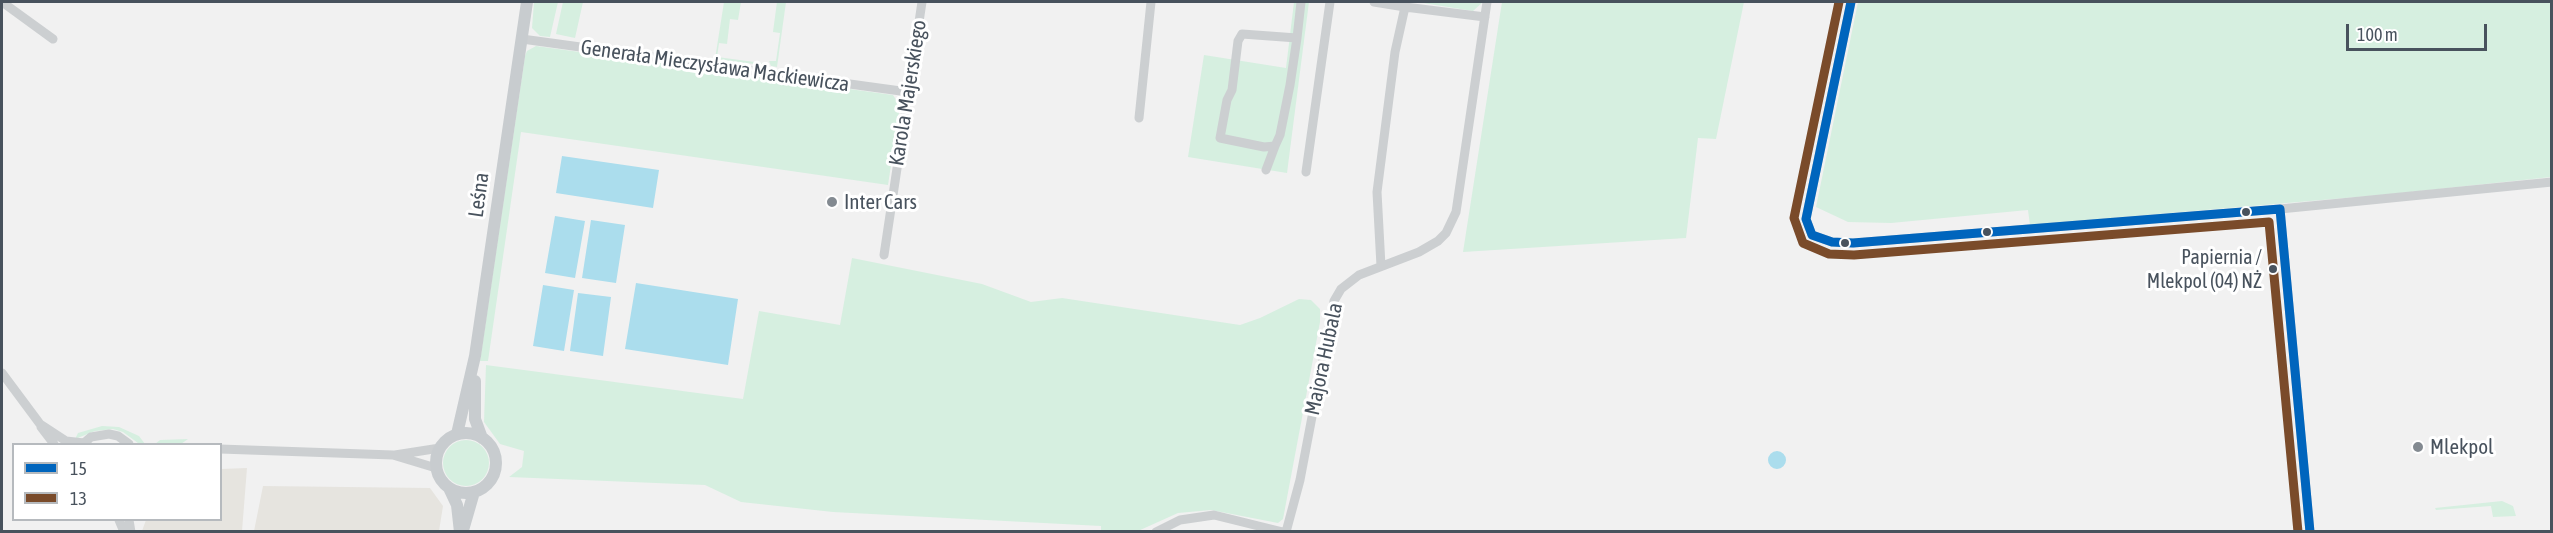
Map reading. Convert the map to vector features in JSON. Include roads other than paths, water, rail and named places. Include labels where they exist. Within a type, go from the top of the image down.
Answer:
[{"type":"main road","name":"Leśna","points":[[458,434],[475,356],[529,2]]},
{"type":"main road","name":"Leśna","points":[[475,356],[476,418],[482,438]]},
{"type":"main road","points":[[449,488],[462,493],[474,492],[491,480],[495,467],[494,454],[482,438],[470,433],[458,434],[447,440],[440,448],[436,468],[457,506],[461,531]]},
{"type":"main road","points":[[461,531],[474,492]]},
{"type":"street","points":[[2,2],[53,39]]},
{"type":"street","name":"Karola Majerskiego","points":[[884,255],[922,2]]},
{"type":"street","points":[[1139,118],[1151,2]]},
{"type":"street","points":[[1266,170],[1280,135],[1301,2]]},
{"type":"street","points":[[1306,172],[1330,2]]},
{"type":"street","points":[[1374,2],[1485,17]]},
{"type":"street","name":"Majora Hubala","points":[[1156,531],[1180,520],[1214,515],[1285,531],[1300,480],[1334,301],[1349,282],[1381,266],[1429,247],[1446,233],[1452,223],[1459,199],[1487,2]]},
{"type":"street","points":[[1851,2],[1806,219],[1812,235],[1832,242],[1853,243],[2280,209],[2552,182]]},
{"type":"street","points":[[1381,266],[1377,192],[1395,52],[1405,7]]},
{"type":"street","points":[[1275,146],[1264,147],[1220,138],[1227,100],[1232,90],[1238,41],[1246,33],[1297,38]]},
{"type":"street","name":"Generała Mieczysława Mackiewicza","points":[[522,39],[908,92]]},
{"type":"street","points":[[2280,209],[2310,531]]},
{"type":"street","points":[[2,373],[53,443]]},
{"type":"street","points":[[40,424],[66,441],[78,443]]},
{"type":"street","points":[[85,443],[92,437],[109,434],[128,443]]},
{"type":"street","points":[[222,449],[393,455],[440,448]]},
{"type":"street","points":[[393,455],[436,468]]},
{"type":"water","points":[[562,156],[659,170],[653,208],[556,193]]},
{"type":"water","points":[[555,216],[585,221],[575,278],[545,273]]},
{"type":"water","points":[[591,220],[625,225],[616,283],[582,278]]},
{"type":"water","points":[[636,283],[738,299],[728,365],[625,349]]},
{"type":"water","points":[[543,285],[574,290],[564,351],[533,346]]},
{"type":"water","points":[[578,293],[611,297],[603,356],[570,351]]},
{"type":"water","points":[[1773,451],[1781,451],[1786,456],[1784,467],[1773,469],[1768,464],[1768,456]]},
{"type":"place","name":"Inter Cars","points":[[832,202]]},
{"type":"place","name":"Papiernia / Mlekpol (04) NŻ","points":[[2273,269]]},
{"type":"place","name":"Mlekpol","points":[[2418,447]]}]
